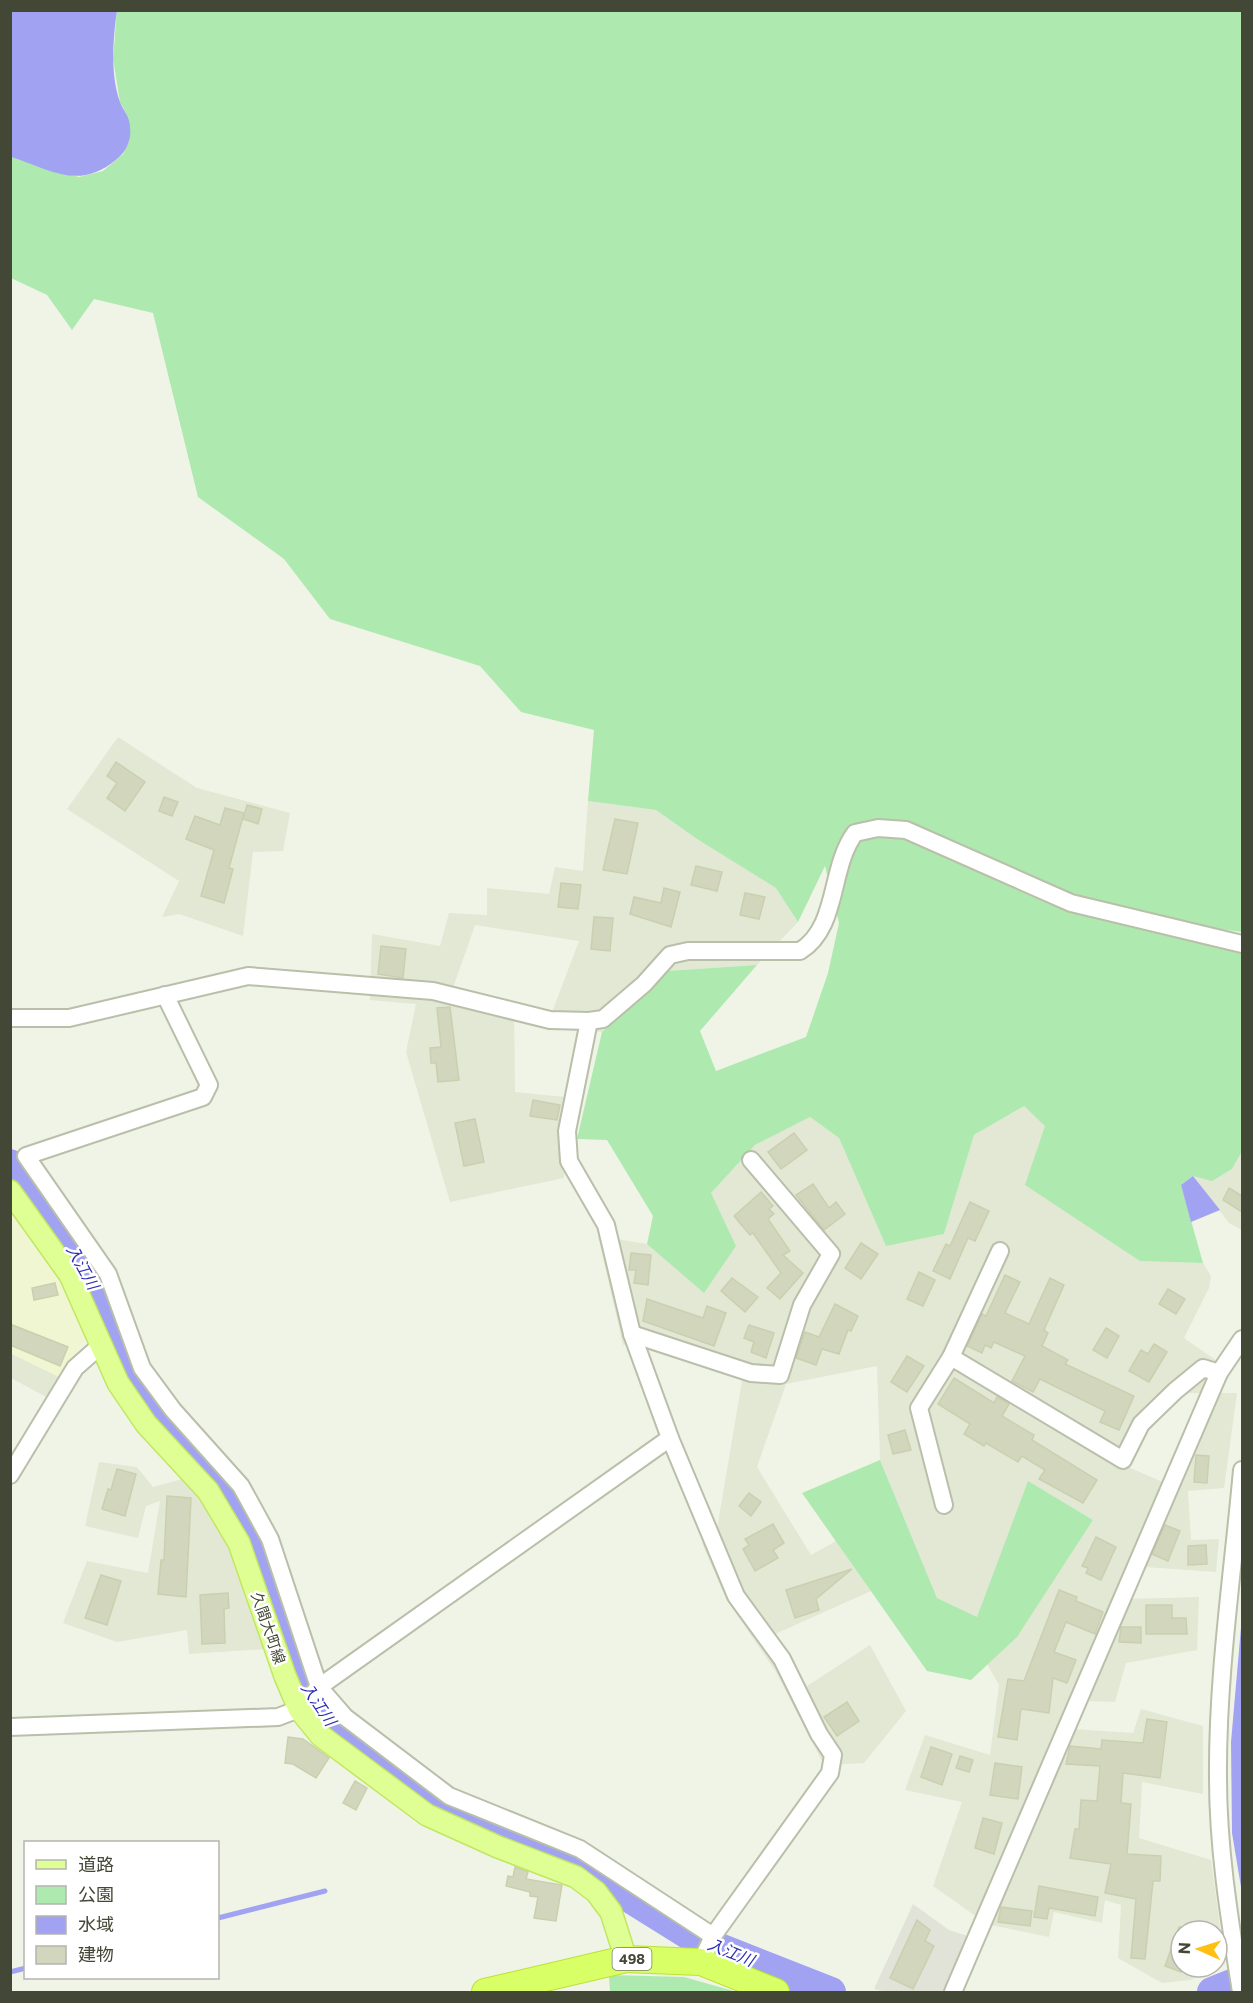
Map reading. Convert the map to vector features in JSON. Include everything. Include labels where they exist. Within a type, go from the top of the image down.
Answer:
[{"type":"highway","name":"498","points":[[485,1992],[626,1959],[703,1957],[776,1992]]},
{"type":"main road","name":"久間大町線","points":[[10,1191],[70,1275],[118,1383],[146,1424],[208,1491],[238,1543],[285,1676],[299,1708],[321,1736],[428,1815],[498,1847],[576,1876],[596,1892],[611,1912],[626,1959]]},
{"type":"street","points":[[10,1018],[69,1018],[248,976],[433,991],[550,1020],[603,1019],[644,984],[670,955],[687,951],[800,951],[814,942],[823,928],[844,847],[855,833],[878,828],[906,830],[1071,903],[1242,944]]},
{"type":"street","points":[[165,995],[209,1085],[203,1097],[27,1156],[108,1274],[142,1368],[173,1410],[242,1486],[270,1539],[319,1687],[345,1717],[449,1796],[580,1849],[713,1936]]},
{"type":"street","points":[[589,1021],[567,1131],[569,1161],[606,1225],[632,1334],[670,1438],[736,1596],[782,1659],[819,1734],[833,1755],[830,1773],[713,1936],[703,1957]]},
{"type":"street","points":[[632,1334],[751,1373],[780,1375],[802,1305],[831,1254],[751,1160]]},
{"type":"street","points":[[944,1505],[919,1408],[951,1357],[1000,1251]]},
{"type":"street","points":[[953,1992],[1219,1374],[1242,1339]]},
{"type":"street","points":[[10,1475],[75,1368],[101,1345]]},
{"type":"street","points":[[951,1357],[1123,1460],[1141,1424],[1175,1391],[1203,1368],[1219,1374]]},
{"type":"street","points":[[10,1727],[278,1717],[299,1708],[319,1687],[670,1438]]},
{"type":"street","points":[[1241,1992],[1221,1850],[1218,1779],[1220,1715],[1242,1470]]},
{"type":"shaded area","points":[[118,737],[197,788],[290,813],[283,851],[253,852],[243,936],[179,914],[162,917],[179,881],[67,809]]},
{"type":"shaded area","points":[[588,801],[656,810],[697,839],[777,888],[798,922],[757,965],[666,971],[602,1032],[546,1028],[579,941],[475,925],[453,988],[514,1005],[515,1092],[565,1097],[564,1178],[450,1202],[406,1052],[416,1004],[370,1000],[372,934],[440,946],[449,913],[487,915],[487,888],[549,894],[555,867],[583,871]]},
{"type":"shaded area","points":[[1024,1106],[1046,1126],[1140,1261],[1203,1263],[1211,1276],[1209,1288],[1184,1338],[1217,1361],[1204,1393],[1237,1393],[1224,1488],[1188,1491],[1191,1540],[1219,1539],[1216,1572],[1145,1567],[1128,1599],[1199,1597],[1197,1650],[1126,1663],[1115,1702],[1089,1701],[1073,1729],[1133,1733],[1141,1709],[1203,1726],[1203,1794],[1142,1782],[1139,1838],[1211,1860],[1219,1919],[1169,1919],[1169,1979],[1192,1979],[1190,1980],[1162,1983],[1118,1958],[1121,1905],[1105,1900],[1102,1923],[1054,1912],[1049,1937],[991,1925],[977,1917],[933,1886],[962,1802],[905,1790],[925,1735],[990,1755],[999,1685],[987,1664],[1017,1636],[1093,1520],[1028,1482],[978,1618],[937,1598],[880,1460],[877,1366],[786,1384],[757,1467],[811,1555],[836,1541],[871,1591],[773,1635],[804,1688],[870,1645],[906,1711],[864,1763],[824,1765],[776,1672],[726,1599],[702,1543],[717,1529],[743,1375],[642,1343],[623,1345],[598,1236],[647,1244],[704,1292],[736,1246],[710,1194],[755,1145],[810,1117],[839,1138],[886,1245],[944,1234],[974,1135]],"holes":[[[1184,1393],[1202,1393],[1163,1482],[1128,1467],[1149,1424]]]},
{"type":"shaded area","points":[[1242,1151],[1242,1230],[1229,1223],[1193,1176],[1212,1180],[1231,1169]]},
{"type":"shaded area","points":[[10,1207],[61,1275],[86,1337],[61,1378],[11,1353]]},
{"type":"shaded area","points":[[10,1353],[61,1378],[48,1398],[11,1378]]},
{"type":"shaded area","points":[[99,1462],[137,1467],[153,1487],[182,1479],[206,1501],[229,1543],[265,1649],[189,1654],[187,1630],[117,1642],[63,1623],[87,1561],[148,1573],[160,1501],[146,1506],[138,1538],[85,1526]]},
{"type":"shaded area","points":[[913,1904],[949,1930],[971,1937],[946,1992],[887,1992],[874,1989]]},
{"type":"green space","points":[[117,11],[1242,11],[1242,932],[1197,926],[1191,941],[1242,954],[1242,1151],[1232,1169],[1212,1181],[1193,1176],[1181,1185],[1203,1263],[1140,1261],[1025,1185],[1045,1126],[1024,1106],[974,1135],[944,1234],[886,1246],[839,1138],[810,1117],[755,1145],[711,1193],[736,1246],[704,1293],[647,1244],[653,1216],[607,1140],[577,1139],[602,1032],[666,971],[757,965],[700,1031],[716,1071],[806,1037],[828,973],[839,923],[825,866],[798,922],[776,888],[697,839],[656,810],[588,801],[594,730],[521,712],[480,666],[330,619],[284,559],[198,497],[153,313],[94,299],[72,330],[47,295],[11,278],[11,157],[79,177],[103,171],[123,154],[129,141],[126,113],[120,102],[113,59]]},
{"type":"green space","points":[[880,1460],[937,1598],[977,1617],[1028,1481],[1093,1520],[1017,1637],[971,1680],[927,1671],[802,1493]]},
{"type":"green space","points":[[609,1975],[684,1977],[737,1992],[610,1992]]},
{"type":"water","points":[[11,10],[117,11],[114,44],[115,79],[120,102],[129,120],[130,136],[123,153],[103,169],[78,176],[65,175],[11,157]]},
{"type":"water","points":[[1193,1176],[1220,1210],[1191,1222],[1181,1185]]},
{"type":"water","points":[[1242,1616],[1242,1893],[1232,1833],[1231,1742]]},
{"type":"building","points":[[116,762],[145,782],[125,811],[107,798],[117,783],[107,776]]},
{"type":"building","points":[[164,797],[178,802],[172,816],[159,811]]},
{"type":"building","points":[[247,805],[262,809],[258,824],[243,819]]},
{"type":"building","points":[[225,808],[244,813],[229,868],[233,869],[224,903],[201,896],[214,850],[186,839],[195,816],[220,825]]},
{"type":"building","points":[[615,819],[638,823],[627,874],[603,870]]},
{"type":"building","points":[[696,866],[722,872],[717,891],[691,885]]},
{"type":"building","points":[[561,883],[581,885],[578,909],[558,907]]},
{"type":"building","points":[[664,888],[680,892],[671,927],[630,914],[634,897],[661,903]]},
{"type":"building","points":[[745,893],[765,897],[759,919],[740,915]]},
{"type":"building","points":[[594,917],[613,918],[610,951],[591,949]]},
{"type":"building","points":[[381,946],[406,949],[403,978],[378,974]]},
{"type":"building","points":[[450,1007],[459,1080],[438,1082],[436,1063],[431,1063],[430,1048],[441,1047],[437,1008]]},
{"type":"building","points":[[533,1100],[560,1105],[557,1120],[530,1116]]},
{"type":"building","points":[[475,1119],[484,1162],[464,1166],[455,1123]]},
{"type":"building","points":[[794,1133],[807,1150],[781,1169],[768,1152]]},
{"type":"building","points":[[813,1184],[829,1208],[836,1202],[845,1214],[824,1230],[796,1195]]},
{"type":"building","points":[[1229,1188],[1242,1196],[1242,1212],[1223,1200]]},
{"type":"building","points":[[761,1192],[773,1206],[769,1209],[774,1214],[768,1219],[790,1251],[783,1255],[803,1273],[780,1299],[767,1288],[781,1273],[753,1233],[750,1235],[734,1216]]},
{"type":"building","points":[[970,1202],[989,1211],[975,1241],[968,1238],[950,1279],[933,1271],[946,1244],[950,1246]]},
{"type":"building","points":[[861,1243],[878,1254],[861,1279],[845,1268]]},
{"type":"building","points":[[631,1253],[651,1255],[648,1285],[634,1283],[636,1270],[629,1270]]},
{"type":"building","points":[[919,1272],[935,1280],[923,1306],[907,1299]]},
{"type":"building","points":[[1005,1275],[1020,1282],[1005,1313],[1029,1324],[1050,1278],[1064,1285],[1044,1330],[1048,1333],[1042,1346],[1068,1360],[1065,1364],[1134,1396],[1119,1430],[1100,1422],[1105,1411],[1040,1379],[1033,1392],[1012,1381],[1025,1356],[994,1342],[991,1348],[985,1345],[982,1353],[967,1346],[982,1314],[986,1316]]},
{"type":"building","points":[[732,1278],[758,1297],[745,1312],[721,1291]]},
{"type":"building","points":[[55,1283],[58,1295],[34,1300],[32,1288]]},
{"type":"building","points":[[1168,1289],[1185,1299],[1176,1314],[1159,1304]]},
{"type":"building","points":[[647,1299],[703,1318],[707,1306],[726,1313],[714,1346],[643,1321]]},
{"type":"building","points":[[835,1304],[858,1316],[851,1331],[848,1330],[839,1354],[822,1349],[816,1365],[796,1358],[805,1332],[819,1337]]},
{"type":"building","points":[[10,1324],[68,1347],[60,1366],[10,1345]]},
{"type":"building","points":[[749,1325],[774,1333],[766,1358],[751,1352],[754,1342],[744,1338]]},
{"type":"building","points":[[1106,1328],[1119,1336],[1107,1358],[1093,1350]]},
{"type":"building","points":[[1154,1344],[1167,1352],[1149,1382],[1129,1371],[1141,1350],[1148,1354]]},
{"type":"building","points":[[907,1356],[924,1366],[907,1392],[891,1382]]},
{"type":"building","points":[[954,1378],[994,1403],[997,1397],[1009,1404],[1002,1416],[1034,1435],[1032,1440],[1097,1480],[1083,1503],[1039,1479],[1045,1470],[1022,1456],[1018,1462],[986,1443],[984,1446],[964,1434],[970,1424],[938,1404]]},
{"type":"building","points":[[905,1430],[911,1450],[893,1454],[888,1435]]},
{"type":"building","points":[[1196,1455],[1209,1456],[1207,1483],[1194,1482]]},
{"type":"building","points":[[117,1469],[136,1474],[125,1516],[102,1509]]},
{"type":"building","points":[[749,1493],[761,1502],[751,1516],[739,1506]]},
{"type":"building","points":[[167,1496],[191,1498],[186,1597],[158,1594],[161,1560],[164,1560]]},
{"type":"building","points":[[773,1524],[784,1543],[773,1550],[778,1558],[755,1571],[743,1549],[749,1545],[745,1539]]},
{"type":"building","points":[[1165,1525],[1180,1531],[1168,1561],[1152,1554]]},
{"type":"building","points":[[1096,1537],[1116,1547],[1101,1580],[1086,1573],[1088,1568],[1082,1566]]},
{"type":"building","points":[[1206,1545],[1207,1564],[1188,1565],[1188,1546]]},
{"type":"building","points":[[852,1569],[816,1599],[819,1610],[795,1618],[786,1590]]},
{"type":"building","points":[[101,1575],[121,1581],[107,1625],[85,1618]]},
{"type":"building","points":[[1059,1590],[1077,1597],[1076,1601],[1103,1612],[1095,1634],[1066,1622],[1054,1652],[1076,1660],[1067,1683],[1053,1678],[1049,1713],[1021,1709],[1017,1740],[998,1737],[1008,1679],[1024,1681]]},
{"type":"building","points":[[228,1593],[229,1608],[224,1609],[225,1643],[202,1644],[200,1595]]},
{"type":"building","points":[[1146,1605],[1172,1605],[1172,1618],[1186,1618],[1187,1634],[1146,1634]]},
{"type":"building","points":[[1121,1627],[1141,1627],[1141,1643],[1119,1642]]},
{"type":"building","points":[[847,1702],[859,1721],[837,1736],[824,1717]]},
{"type":"building","points":[[1147,1719],[1167,1722],[1160,1778],[1123,1773],[1121,1803],[1131,1804],[1127,1854],[1161,1856],[1160,1881],[1153,1881],[1145,1959],[1131,1958],[1136,1899],[1105,1893],[1111,1864],[1070,1858],[1075,1829],[1079,1829],[1081,1800],[1097,1801],[1100,1766],[1066,1764],[1070,1746],[1101,1749],[1102,1740],[1143,1743]]},
{"type":"building","points":[[288,1737],[303,1739],[329,1758],[316,1778],[293,1764],[285,1763]]},
{"type":"building","points":[[931,1747],[952,1754],[942,1785],[921,1777]]},
{"type":"building","points":[[960,1756],[973,1760],[969,1772],[956,1768]]},
{"type":"building","points":[[995,1763],[1022,1767],[1018,1799],[990,1795]]},
{"type":"building","points":[[355,1781],[367,1788],[356,1810],[343,1803]]},
{"type":"building","points":[[983,1818],[1002,1823],[994,1854],[975,1848]]},
{"type":"building","points":[[515,1867],[528,1872],[526,1879],[562,1885],[556,1921],[534,1918],[538,1897],[530,1896],[530,1892],[506,1886],[508,1876],[513,1877]]},
{"type":"building","points":[[1039,1886],[1098,1897],[1095,1916],[1049,1908],[1047,1919],[1034,1917]]},
{"type":"building","points":[[1001,1907],[1032,1911],[1030,1926],[998,1922]]},
{"type":"building","points":[[917,1920],[930,1930],[925,1941],[934,1946],[913,1989],[890,1978]]},
{"type":"building","points":[[1169,1955],[1169,1968],[1165,1966]]},
{"type":"waterway","name":"入江川","points":[[10,1164],[75,1250],[102,1302],[131,1376],[157,1417],[227,1489],[261,1553],[303,1682],[335,1730],[431,1800],[502,1837],[577,1865],[694,1938],[831,1992]]},
{"type":"waterway","points":[[219,1918],[325,1891]]},
{"type":"waterway","points":[[10,1972],[24,1968]]},
{"type":"waterway","name":"入江川","points":[[1212,1992],[1242,1980]]}]
